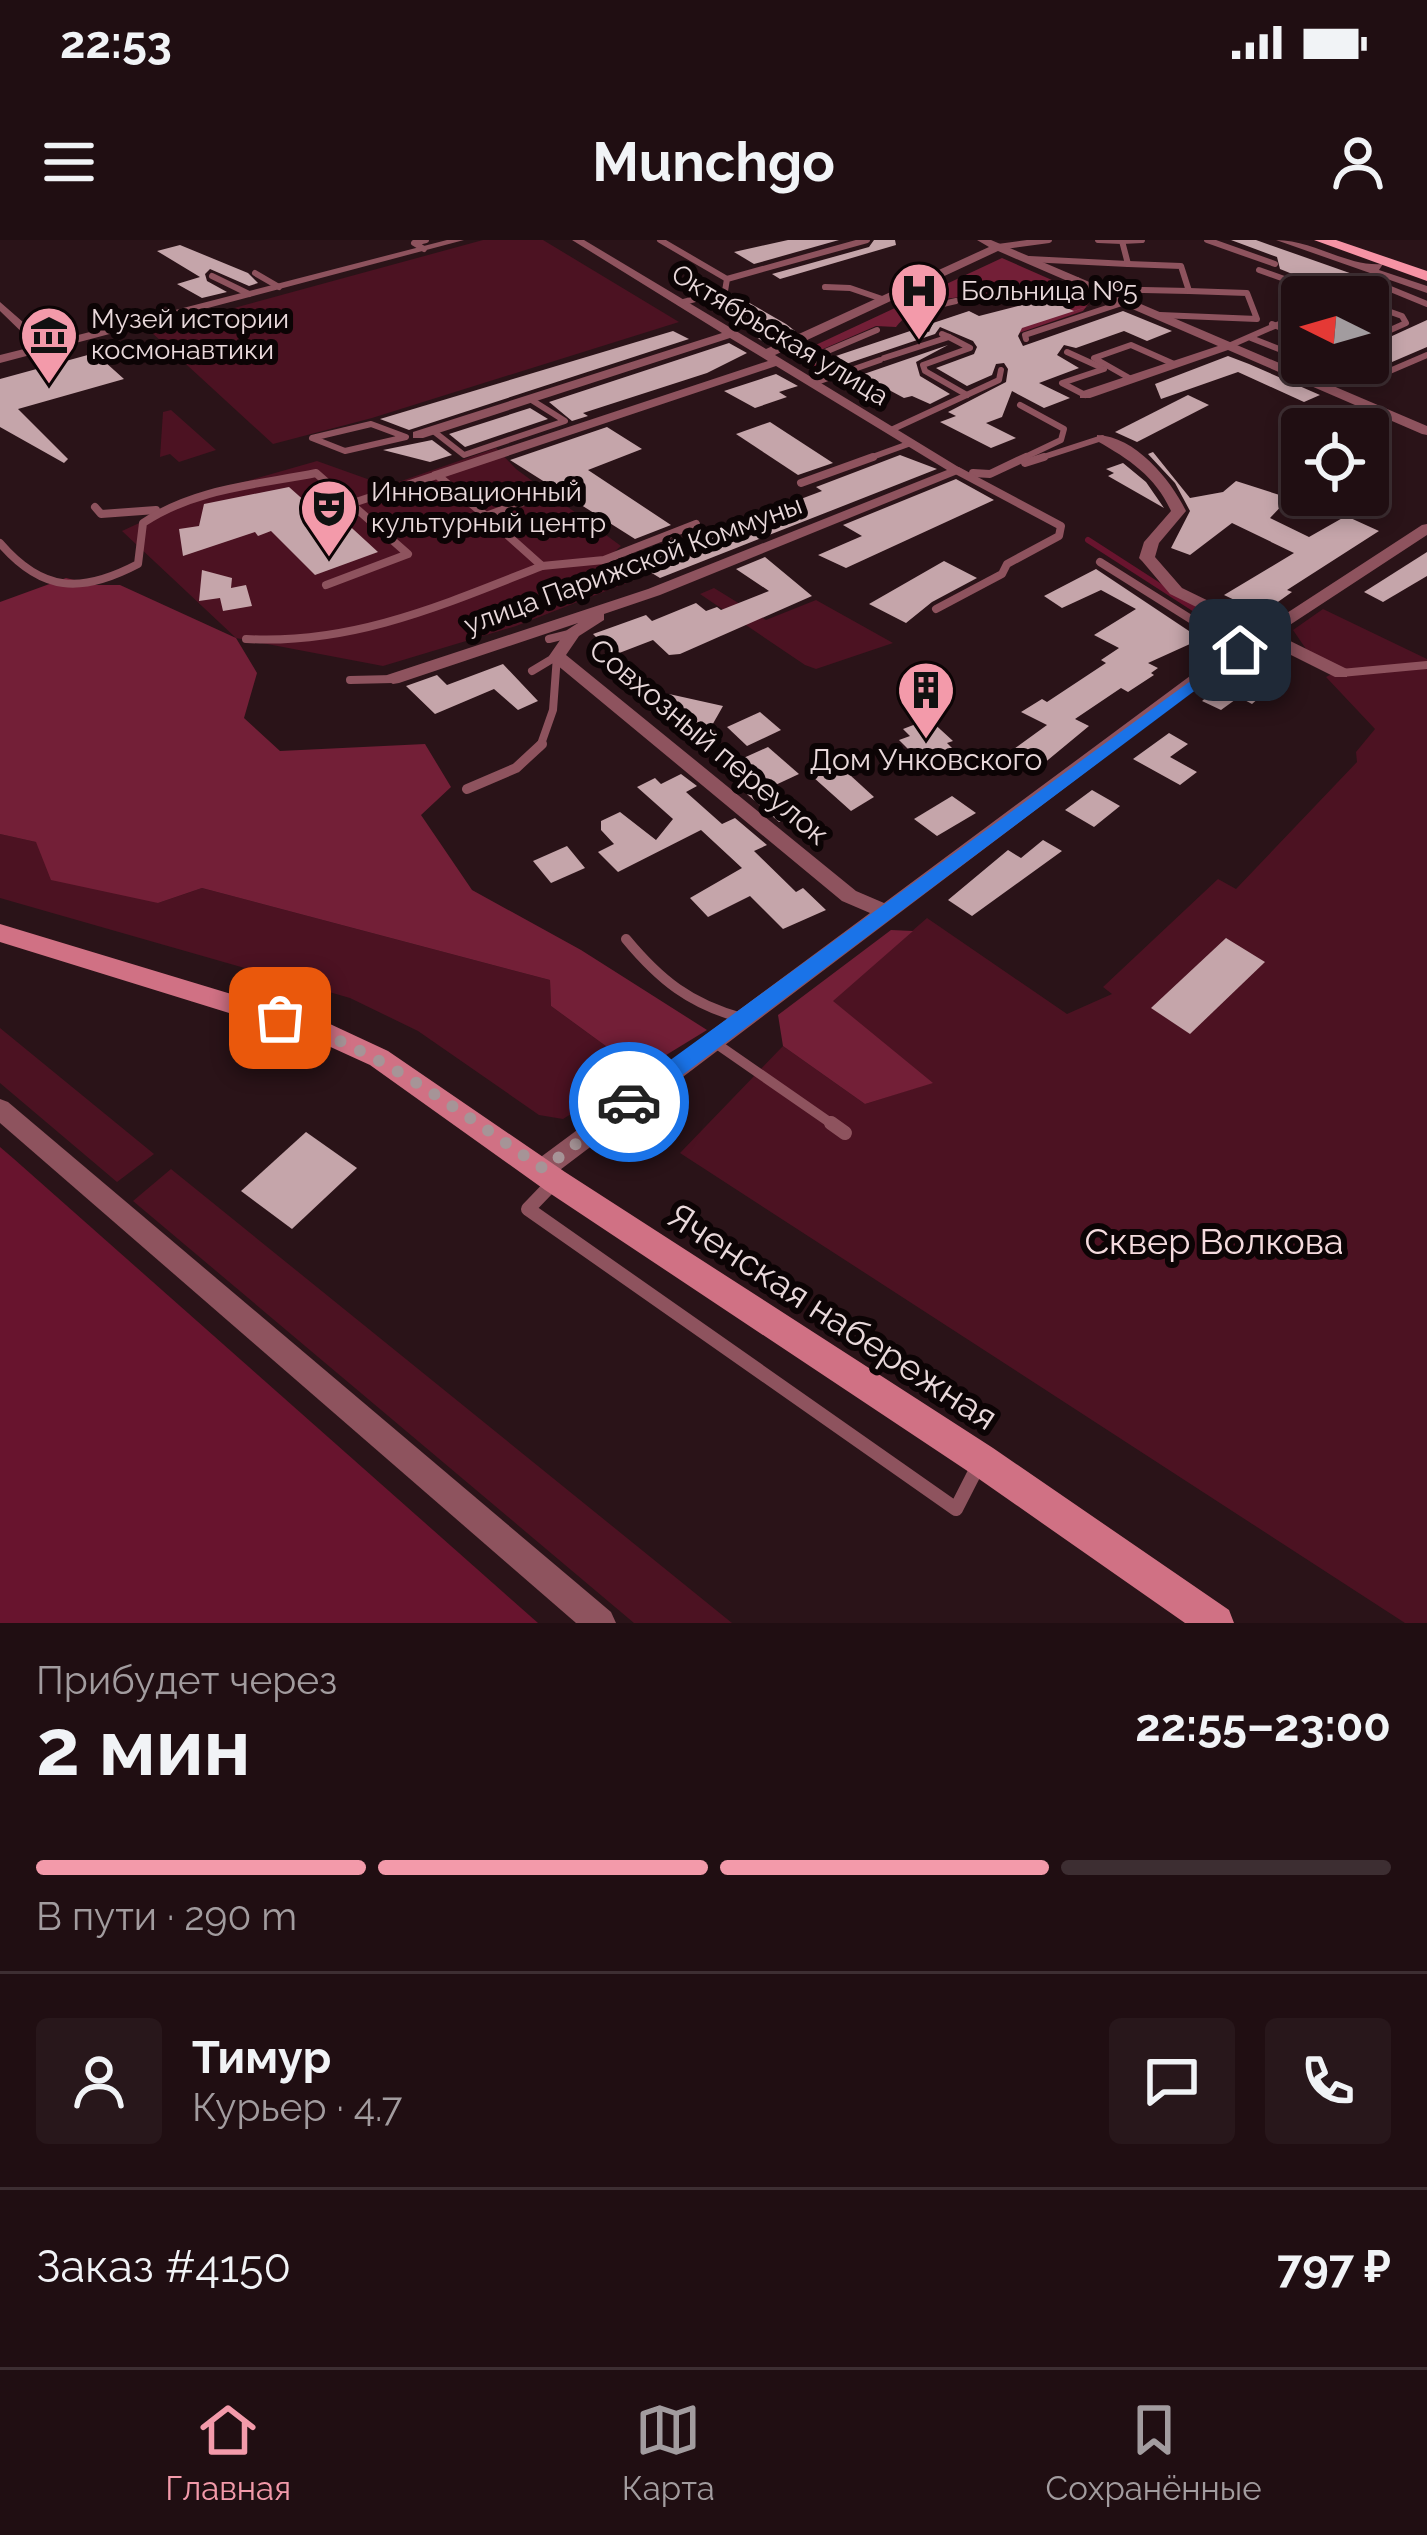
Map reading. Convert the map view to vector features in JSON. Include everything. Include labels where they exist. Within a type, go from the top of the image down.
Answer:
[{"type":"main road","points":[[1348,240],[1427,264]]},
{"type":"main road","points":[[1323,248],[1427,275]]},
{"type":"street","name":"Октябрьская улица","points":[[578,240],[958,471]]},
{"type":"street","points":[[982,240],[1427,431]]},
{"type":"street","points":[[1281,240],[1323,248],[1370,275],[1390,268],[1427,290]]},
{"type":"street","points":[[0,359],[425,244],[452,241]]},
{"type":"street","points":[[437,475],[770,358],[1005,250]]},
{"type":"street","points":[[0,305],[44,347]]},
{"type":"street","points":[[419,434],[731,334]]},
{"type":"street","points":[[1085,395],[1231,345]]},
{"type":"street","points":[[1102,438],[1154,472],[1179,511],[1152,542],[1147,557],[1177,591],[1341,673]]},
{"type":"street","name":"улица Парижской Коммуны","points":[[393,679],[613,607],[958,471]]},
{"type":"street","points":[[549,1175],[711,1040],[888,914],[1240,650],[1427,528]]},
{"type":"street","name":"Совхозный переулок","points":[[613,607],[553,647],[849,896],[888,914]]},
{"type":"street","name":"Яченская набережная","points":[[0,933],[321,1031],[379,1058],[982,1460],[1216,1623]]},
{"type":"street","points":[[0,1109],[600,1623]]},
{"type":"lane","points":[[660,240],[728,279],[867,240]]},
{"type":"lane","points":[[1005,250],[1049,240]]},
{"type":"lane","points":[[1098,240],[1142,240]]},
{"type":"lane","points":[[1207,240],[1275,264]]},
{"type":"lane","points":[[1122,241],[1128,264]]},
{"type":"lane","points":[[1005,250],[1026,243]]},
{"type":"lane","points":[[1027,259],[1181,266],[1189,291]]},
{"type":"lane","points":[[1259,270],[1281,278]]},
{"type":"lane","points":[[254,273],[279,286]]},
{"type":"lane","points":[[1370,275],[1427,304]]},
{"type":"lane","points":[[212,276],[249,294]]},
{"type":"lane","points":[[680,303],[725,291],[728,279]]},
{"type":"lane","points":[[1030,297],[1076,280]]},
{"type":"lane","points":[[825,287],[850,288],[886,301]]},
{"type":"lane","points":[[1098,289],[1247,293],[1257,319]]},
{"type":"lane","points":[[926,325],[922,319],[927,310],[956,301]]},
{"type":"lane","points":[[1026,340],[1025,335],[1128,301]]},
{"type":"lane","points":[[1389,311],[1406,322],[1389,330]]},
{"type":"lane","points":[[1160,315],[1257,319],[1281,328]]},
{"type":"lane","points":[[1231,345],[1281,324]]},
{"type":"lane","points":[[837,374],[811,358],[877,330]]},
{"type":"lane","points":[[814,383],[946,335],[970,348],[923,365],[925,371],[967,395]]},
{"type":"lane","points":[[1251,338],[1281,350]]},
{"type":"lane","points":[[1131,379],[1094,358],[1131,345],[1174,364]]},
{"type":"lane","points":[[1067,352],[1114,371]]},
{"type":"lane","points":[[1389,371],[1427,355]]},
{"type":"lane","points":[[1085,395],[1062,383],[1104,369]]},
{"type":"lane","points":[[891,430],[998,380],[1000,370]]},
{"type":"lane","points":[[419,434],[358,451],[320,446],[312,439],[371,424],[419,434],[464,455],[565,422],[530,399]]},
{"type":"lane","points":[[958,471],[990,474],[1061,440],[1064,429],[1020,405]]},
{"type":"lane","points":[[1011,465],[1042,460],[1102,438]]},
{"type":"lane","points":[[801,482],[911,443]]},
{"type":"lane","points":[[936,609],[1002,574],[1007,564],[1058,536],[1061,526],[958,471]]},
{"type":"lane","points":[[94,507],[101,514],[159,510],[209,492],[316,473],[408,554],[326,585]]},
{"type":"lane","points":[[353,503],[437,475],[542,566]]},
{"type":"lane","points":[[486,516],[545,494]]},
{"type":"lane","points":[[0,543],[33,576],[79,580],[120,575],[138,564],[143,523],[159,510]]},
{"type":"lane","points":[[246,638],[282,643],[347,637],[542,566],[604,560],[697,524]]},
{"type":"lane","points":[[1100,562],[1240,650]]},
{"type":"lane","points":[[532,671],[553,647]]},
{"type":"lane","points":[[466,789],[515,772],[543,749],[555,698],[553,647]]},
{"type":"lane","points":[[1341,673],[1427,664]]},
{"type":"lane","points":[[350,680],[393,679]]},
{"type":"lane","points":[[626,939],[669,990],[705,1009],[742,1018]]},
{"type":"lane","points":[[711,1040],[845,1133]]},
{"type":"lane","points":[[549,1175],[528,1209],[956,1509],[982,1460]]},
{"type":"green space","points":[[483,240],[543,240],[679,322],[273,444],[150,331]]},
{"type":"green space","points":[[171,410],[216,450],[179,462],[170,454],[160,457],[163,412]]},
{"type":"green space","points":[[496,448],[516,469],[621,546],[605,560],[629,582],[516,626],[383,666],[236,638],[122,531],[202,494],[317,461],[387,486]]},
{"type":"green space","points":[[714,588],[766,620],[816,600],[893,643],[816,669],[700,594]]},
{"type":"green space","name":"Сквер Волкова","points":[[1323,609],[1427,659],[1427,1623],[1405,1623],[680,1153],[783,1046],[865,1104],[931,1083],[832,1001],[927,918],[1067,1014],[1112,994],[1103,987],[1218,879],[1236,889],[1357,762],[1356,752],[1375,729],[1326,677],[1341,669],[1306,649],[1293,630]]},
{"type":"green space","points":[[0,834],[36,842],[158,903],[202,888],[550,980],[551,1006],[640,1071],[563,1119],[539,1115],[418,1031],[350,998],[0,898]]},
{"type":"green space","points":[[0,1028],[154,1154],[117,1182],[0,1083]]},
{"type":"green space","points":[[171,1169],[732,1623],[634,1623],[133,1201]]},
{"type":"shaded area","points":[[1002,258],[1093,298],[1083,311],[993,342],[1071,302],[1051,294],[1060,290],[1050,288],[939,300],[909,314],[896,327],[876,326],[807,356],[846,382],[865,381],[872,386],[848,390],[790,357]]},
{"type":"shaded area","points":[[66,578],[120,585],[236,638],[257,673],[244,718],[280,751],[425,744],[451,787],[421,815],[472,890],[581,950],[707,1030],[640,1071],[551,1006],[550,980],[202,888],[158,903],[51,880],[36,842],[0,834],[0,602]]},
{"type":"shaded area","points":[[891,930],[913,931],[833,1001],[933,1083],[865,1104],[783,1046],[778,1015]]},
{"type":"shaded area","points":[[0,1147],[14,1159],[538,1623],[0,1623]]},
{"type":"building","points":[[788,240],[839,240],[754,264],[734,252]]},
{"type":"building","points":[[874,240],[895,240],[896,245],[780,279],[772,274],[869,247]]},
{"type":"building","points":[[1231,240],[1256,240],[1358,276],[1297,276],[1280,269],[1277,257]]},
{"type":"building","points":[[180,245],[248,273],[258,283],[249,286],[210,269],[205,274],[207,281],[227,292],[202,298],[177,284],[200,277],[157,251]]},
{"type":"building","points":[[732,293],[795,331],[766,344],[713,306],[712,302]]},
{"type":"building","points":[[1046,299],[1074,311],[1102,302],[1022,328],[1018,336],[1023,346],[1123,311],[1172,331],[1147,341],[1124,331],[1076,348],[1064,345],[1057,355],[1079,368],[1039,383],[1070,398],[1044,408],[1012,391],[1002,417],[986,423],[1016,438],[991,448],[940,422],[956,416],[948,412],[1006,382],[1004,363],[996,364],[992,375],[967,386],[936,368],[974,354],[973,341],[940,327],[935,334],[843,365],[830,358],[919,328],[929,332],[933,323],[969,311],[979,316]]},
{"type":"building","points":[[1427,320],[1427,347],[1389,363],[1389,337]]},
{"type":"building","points":[[673,331],[689,339],[409,430],[380,419]]},
{"type":"building","points":[[729,343],[747,353],[707,373],[583,413],[588,416],[572,421],[549,402]]},
{"type":"building","points":[[948,345],[916,362],[920,376],[950,394],[930,404],[912,396],[904,398],[861,375]]},
{"type":"building","name":"Музей истории космонавтики","points":[[95,353],[124,379],[18,409],[68,459],[64,463],[0,427],[0,379]]},
{"type":"building","points":[[1228,356],[1281,378],[1281,384],[1320,395],[1304,402],[1238,372],[1161,399],[1155,384]]},
{"type":"building","points":[[776,374],[798,386],[779,392],[787,397],[755,408],[724,391]]},
{"type":"building","points":[[1188,395],[1209,405],[1137,442],[1115,432]]},
{"type":"building","points":[[530,408],[548,419],[465,447],[449,434]]},
{"type":"building","points":[[770,422],[833,463],[798,475],[736,434]]},
{"type":"building","points":[[607,427],[642,449],[588,470],[671,525],[635,539],[510,460]]},
{"type":"building","points":[[432,440],[452,455],[430,462],[383,450]]},
{"type":"building","points":[[1153,452],[1190,498],[1223,492],[1236,481],[1281,495],[1281,506],[1270,518],[1309,537],[1346,516],[1379,531],[1287,590],[1292,592],[1262,613],[1224,595],[1294,553],[1232,523],[1190,555],[1171,548],[1190,511],[1175,483],[1148,454]]},
{"type":"building","points":[[900,455],[937,469],[660,578],[637,564],[659,556],[651,550],[822,491],[816,487]]},
{"type":"building","points":[[1123,463],[1146,482],[1164,508],[1108,476],[1114,473],[1106,469]]},
{"type":"building","points":[[956,479],[994,500],[846,568],[818,555],[862,536],[843,525]]},
{"type":"building","name":"Инновационный культурный центр","points":[[289,487],[316,511],[329,507],[378,552],[315,575],[271,531],[183,556],[179,529],[199,526],[204,504]]},
{"type":"building","points":[[1427,552],[1427,576],[1383,602],[1364,592]]},
{"type":"building","points":[[765,557],[812,596],[680,654],[669,655],[653,640],[614,655],[593,634],[646,615],[652,621],[696,603],[706,611],[721,610],[769,591],[736,569]]},
{"type":"building","points":[[944,561],[977,578],[932,602],[906,623],[869,604]]},
{"type":"building","points":[[1096,569],[1201,639],[1148,663],[1158,668],[1154,675],[1128,692],[1121,688],[1075,719],[1089,726],[1031,774],[1003,757],[1047,725],[1021,712],[1042,699],[1047,702],[1106,663],[1101,660],[1119,648],[1094,635],[1136,609],[1101,590],[1062,608],[1044,596]]},
{"type":"building","points":[[202,570],[232,578],[231,588],[246,585],[252,606],[223,611],[220,598],[199,601]]},
{"type":"building","points":[[1254,657],[1279,669],[1265,679],[1275,684],[1252,704],[1239,697],[1221,710],[1202,701]]},
{"type":"building","points":[[503,664],[538,701],[518,710],[494,689],[435,714],[406,686],[437,675],[447,685]]},
{"type":"building","points":[[669,694],[723,706],[710,729],[654,716]]},
{"type":"building","points":[[760,712],[781,730],[747,746],[727,727]]},
{"type":"building","name":"Дом Унковского","points":[[929,719],[953,741],[947,743],[955,751],[918,759],[899,740],[910,736],[903,729]]},
{"type":"building","points":[[1169,733],[1188,744],[1170,757],[1197,772],[1180,785],[1133,759]]},
{"type":"building","points":[[768,747],[799,774],[769,788],[739,760]]},
{"type":"building","points":[[839,765],[874,797],[851,811],[813,777]]},
{"type":"building","points":[[681,774],[697,786],[686,792],[722,824],[735,818],[767,845],[754,851],[796,892],[803,888],[826,910],[783,929],[750,896],[708,917],[690,898],[742,868],[701,830],[618,872],[598,852],[614,844],[601,830],[601,821],[620,812],[656,840],[673,819],[637,787],[655,778],[661,784]]},
{"type":"building","points":[[759,778],[797,813],[779,822],[739,787]]},
{"type":"building","points":[[1092,790],[1120,806],[1094,827],[1065,810]]},
{"type":"building","points":[[952,796],[976,813],[937,836],[914,819]]},
{"type":"building","points":[[1043,840],[1062,851],[972,916],[948,900],[1008,850],[1021,858]]},
{"type":"building","points":[[567,846],[585,868],[551,883],[533,861]]},
{"type":"building","points":[[1226,938],[1265,962],[1190,1034],[1151,1008]]},
{"type":"building","points":[[306,1132],[357,1168],[292,1229],[241,1191]]},
{"type":"waterway","points":[[1088,540],[1212,620]]},
{"type":"way so far","points":[[280,1018],[379,1058],[544,1169],[629,1102]]},
{"type":"place","name":"Больница №5","points":[[919,342]]},
{"type":"place","name":"Музей истории космонавтики","points":[[49,386]]},
{"type":"place","name":"Инновационный культурный центр","points":[[329,559]]},
{"type":"place","name":"Дом Унковского","points":[[926,741]]},
{"type":"route","points":[[629,1102],[1240,650]]}]
